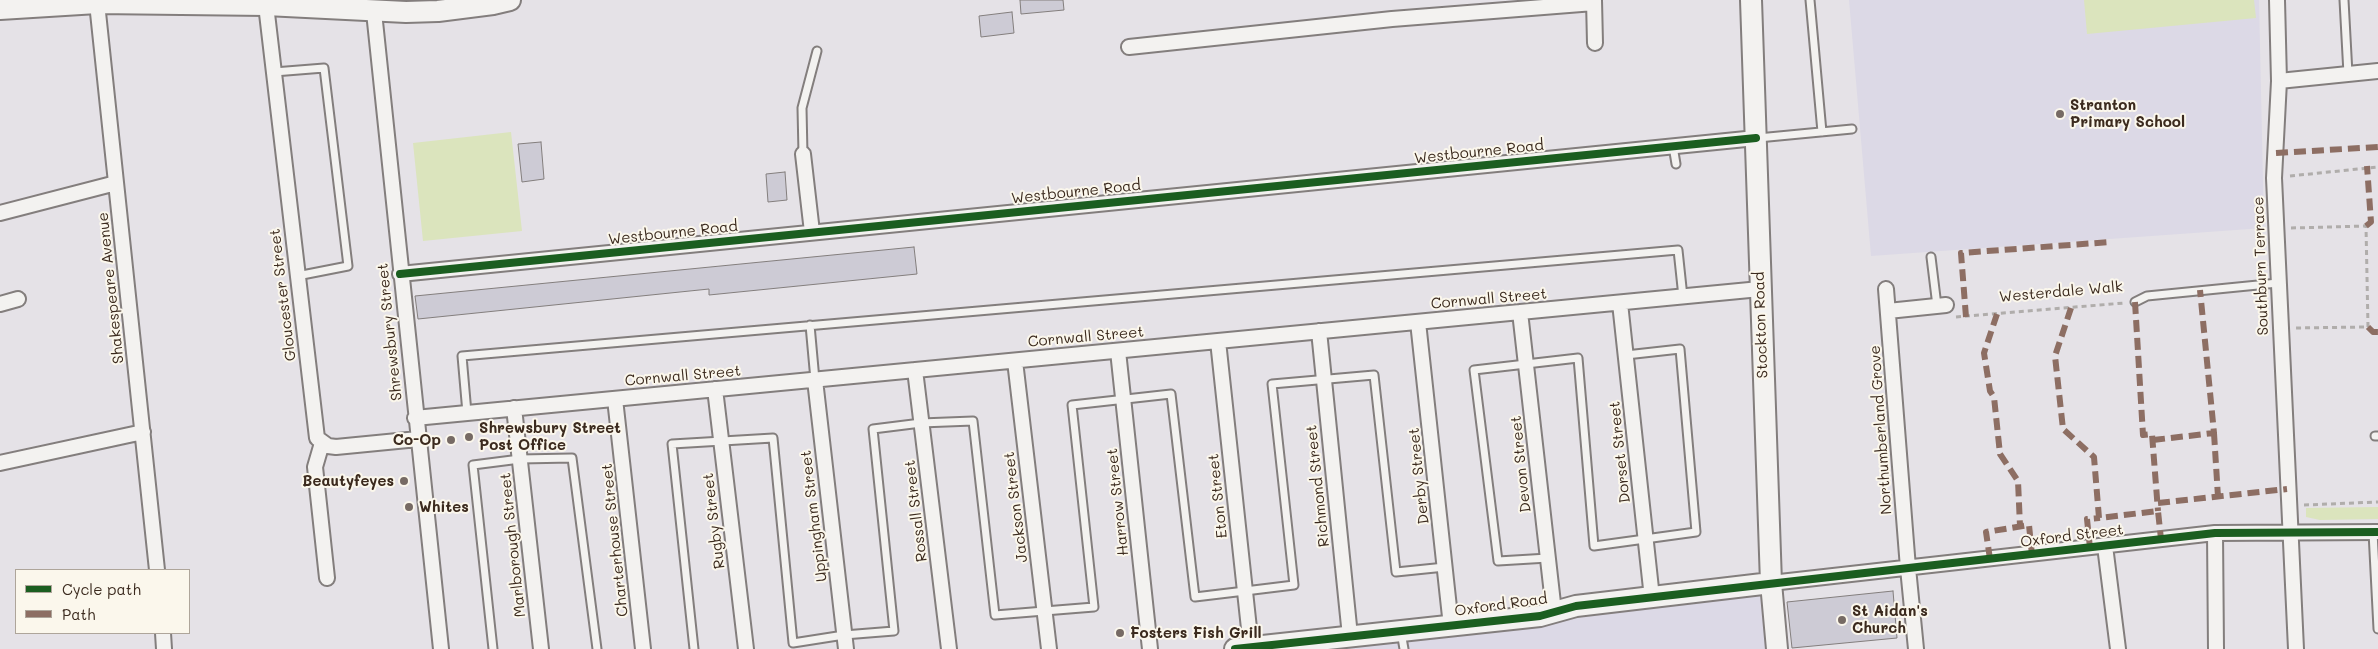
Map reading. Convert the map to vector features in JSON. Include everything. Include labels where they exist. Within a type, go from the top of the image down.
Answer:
[{"type":"street","name":"Stockton Road","points":[[1751,0],[1770,583],[1777,649]]},
{"type":"street","name":"Southburn Terrace","points":[[2277,0],[2279,81],[2274,178],[2289,532],[2296,649]]},
{"type":"street","points":[[8,6],[97,3],[266,5],[374,12],[438,11],[499,1]]},
{"type":"street","points":[[1129,47],[1544,3],[1594,1],[1595,44]]},
{"type":"street","name":"Shakespeare Avenue","points":[[97,3],[157,569]]},
{"type":"street","name":"Gloucester Street","points":[[266,5],[315,431],[322,443]]},
{"type":"street","name":"Shrewsbury Street","points":[[374,12],[415,418],[441,649]]},
{"type":"street","points":[[2279,81],[2378,71]]},
{"type":"street","name":"Westbourne Road","points":[[400,274],[1756,138]]},
{"type":"street","points":[[803,154],[812,232]]},
{"type":"street","points":[[0,213],[116,183]]},
{"type":"street","name":"Northumberland Grove","points":[[1886,289],[1916,649]]},
{"type":"street","name":"Cornwall Street","points":[[415,418],[1760,290]]},
{"type":"street","points":[[0,304],[18,299]]},
{"type":"street","name":"Dorset Street","points":[[1620,303],[1652,598]]},
{"type":"street","points":[[1888,311],[1941,306]]},
{"type":"street","name":"Devon Street","points":[[1520,312],[1554,612]]},
{"type":"street","name":"Derby Street","points":[[1418,322],[1451,626]]},
{"type":"street","name":"Richmond Street","points":[[1319,332],[1350,636]]},
{"type":"street","name":"Eton Street","points":[[1218,341],[1245,591],[1243,648]]},
{"type":"street","name":"Harrow Street","points":[[1118,351],[1150,649]]},
{"type":"street","name":"Jackson Street","points":[[1016,360],[1049,649]]},
{"type":"street","name":"Rossall Street","points":[[915,370],[949,649]]},
{"type":"street","name":"Uppingham Street","points":[[815,380],[845,642]]},
{"type":"street","name":"Rugby Street","points":[[715,389],[746,649]]},
{"type":"street","name":"Charterhouse Street","points":[[615,398],[643,649]]},
{"type":"street","name":"Marlborough Street","points":[[514,408],[541,649]]},
{"type":"street","points":[[0,462],[143,432]]},
{"type":"street","points":[[328,578],[315,467],[322,443],[336,447],[418,439]]},
{"type":"street","name":"Oxford Street","points":[[1770,583],[2215,533],[2375,532]]},
{"type":"street","points":[[2215,533],[2216,649]]},
{"type":"street","points":[[2105,546],[2118,649]]},
{"type":"street","name":"Oxford Road","points":[[1243,648],[1306,645],[1350,636],[1402,640],[1451,626],[1540,616],[1576,606],[1770,583]]},
{"type":"street","points":[[163,634],[164,649]]},
{"type":"lane","points":[[1810,0],[1822,132]]},
{"type":"lane","points":[[2344,0],[2348,74]]},
{"type":"lane","points":[[803,154],[802,108],[817,51]]},
{"type":"lane","points":[[274,72],[324,68],[348,266],[297,276]]},
{"type":"lane","points":[[1756,138],[1852,129]]},
{"type":"lane","points":[[1673,146],[1676,164]]},
{"type":"lane","points":[[467,413],[462,356],[1678,250],[1683,297]]},
{"type":"lane","points":[[1931,257],[1941,306]]},
{"type":"lane","name":"Westerdale Walk","points":[[2135,302],[2147,296],[2278,283]]},
{"type":"lane","points":[[810,325],[815,380]]},
{"type":"lane","points":[[1548,558],[1498,561],[1474,370],[1526,362],[1578,358],[1594,546],[1696,532],[1680,349],[1626,355]]},
{"type":"lane","points":[[694,649],[672,444],[773,438],[793,643],[845,642],[894,631],[873,430],[921,423],[973,421],[996,616],[1044,610],[1094,607],[1072,405],[1171,394],[1195,597],[1294,585],[1272,384],[1374,375],[1396,572],[1445,567]]},
{"type":"lane","points":[[493,649],[473,465],[520,459],[572,458],[597,649]]},
{"type":"lane","points":[[2375,532],[2378,629]]},
{"type":"path","points":[[2274,178],[2378,167]]},
{"type":"path","points":[[2276,229],[2366,226],[2368,327],[2280,329]]},
{"type":"path","points":[[2297,505],[2378,502]]},
{"type":"shaded area","name":"Stranton Primary School","points":[[1849,0],[2259,0],[2264,228],[1871,256]]},
{"type":"shaded area","points":[[1767,593],[1772,649],[1340,649]]},
{"type":"green space","points":[[2084,0],[2254,0],[2256,18],[2087,34]]},
{"type":"green space","points":[[511,132],[522,231],[423,241],[413,143]]},
{"type":"green space","points":[[2378,507],[2378,519],[2320,520],[2306,517],[2306,508]]},
{"type":"building","points":[[1020,0],[1063,0],[1064,10],[1021,14]]},
{"type":"building","points":[[1012,12],[1014,33],[981,37],[979,16]]},
{"type":"building","points":[[541,142],[544,179],[522,182],[518,144]]},
{"type":"building","points":[[785,172],[787,200],[768,202],[766,174]]},
{"type":"building","points":[[914,247],[917,274],[709,295],[709,289],[418,319],[415,296]]},
{"type":"building","name":"St Aidan's Church","points":[[1893,591],[1897,638],[1792,648],[1787,602]]},
{"type":"marked path","points":[[2276,153],[2378,147]]},
{"type":"marked path","points":[[2366,226],[2371,222],[2367,166]]},
{"type":"marked path","points":[[1966,317],[1961,253],[2110,242]]},
{"type":"marked path","points":[[2153,440],[2214,433],[2200,290]]},
{"type":"marked path","points":[[2135,302],[2143,435],[2152,434],[2158,511]]},
{"type":"marked path","points":[[2071,308],[2055,356],[2063,429],[2094,457],[2099,518],[2158,511],[2161,539]]},
{"type":"marked path","points":[[1997,314],[1984,353],[1990,391],[1994,397],[2000,454],[2018,481],[2020,526]]},
{"type":"marked path","points":[[2368,327],[2373,332],[2378,332]]},
{"type":"marked path","points":[[2214,433],[2218,497]]},
{"type":"marked path","points":[[2158,503],[2287,489]]},
{"type":"marked path","points":[[2090,548],[2087,519],[2099,518]]},
{"type":"marked path","points":[[1990,559],[1986,532],[2029,525],[2032,555]]},
{"type":"cycle path","points":[[400,274],[1756,138]]},
{"type":"cycle path","points":[[1235,649],[1540,616],[1576,606],[2215,533],[2378,532]]},
{"type":"place","name":"Stranton Primary School","points":[[2060,114]]},
{"type":"place","name":"Shrewsbury Street Post Office","points":[[469,437]]},
{"type":"place","name":"Co-Op","points":[[451,440]]},
{"type":"place","name":"Beautyfeyes","points":[[404,481]]},
{"type":"place","name":"Whites","points":[[409,507]]},
{"type":"place","name":"St Aidan's Church","points":[[1842,620]]},
{"type":"place","name":"Fosters Fish Grill","points":[[1120,633]]}]
